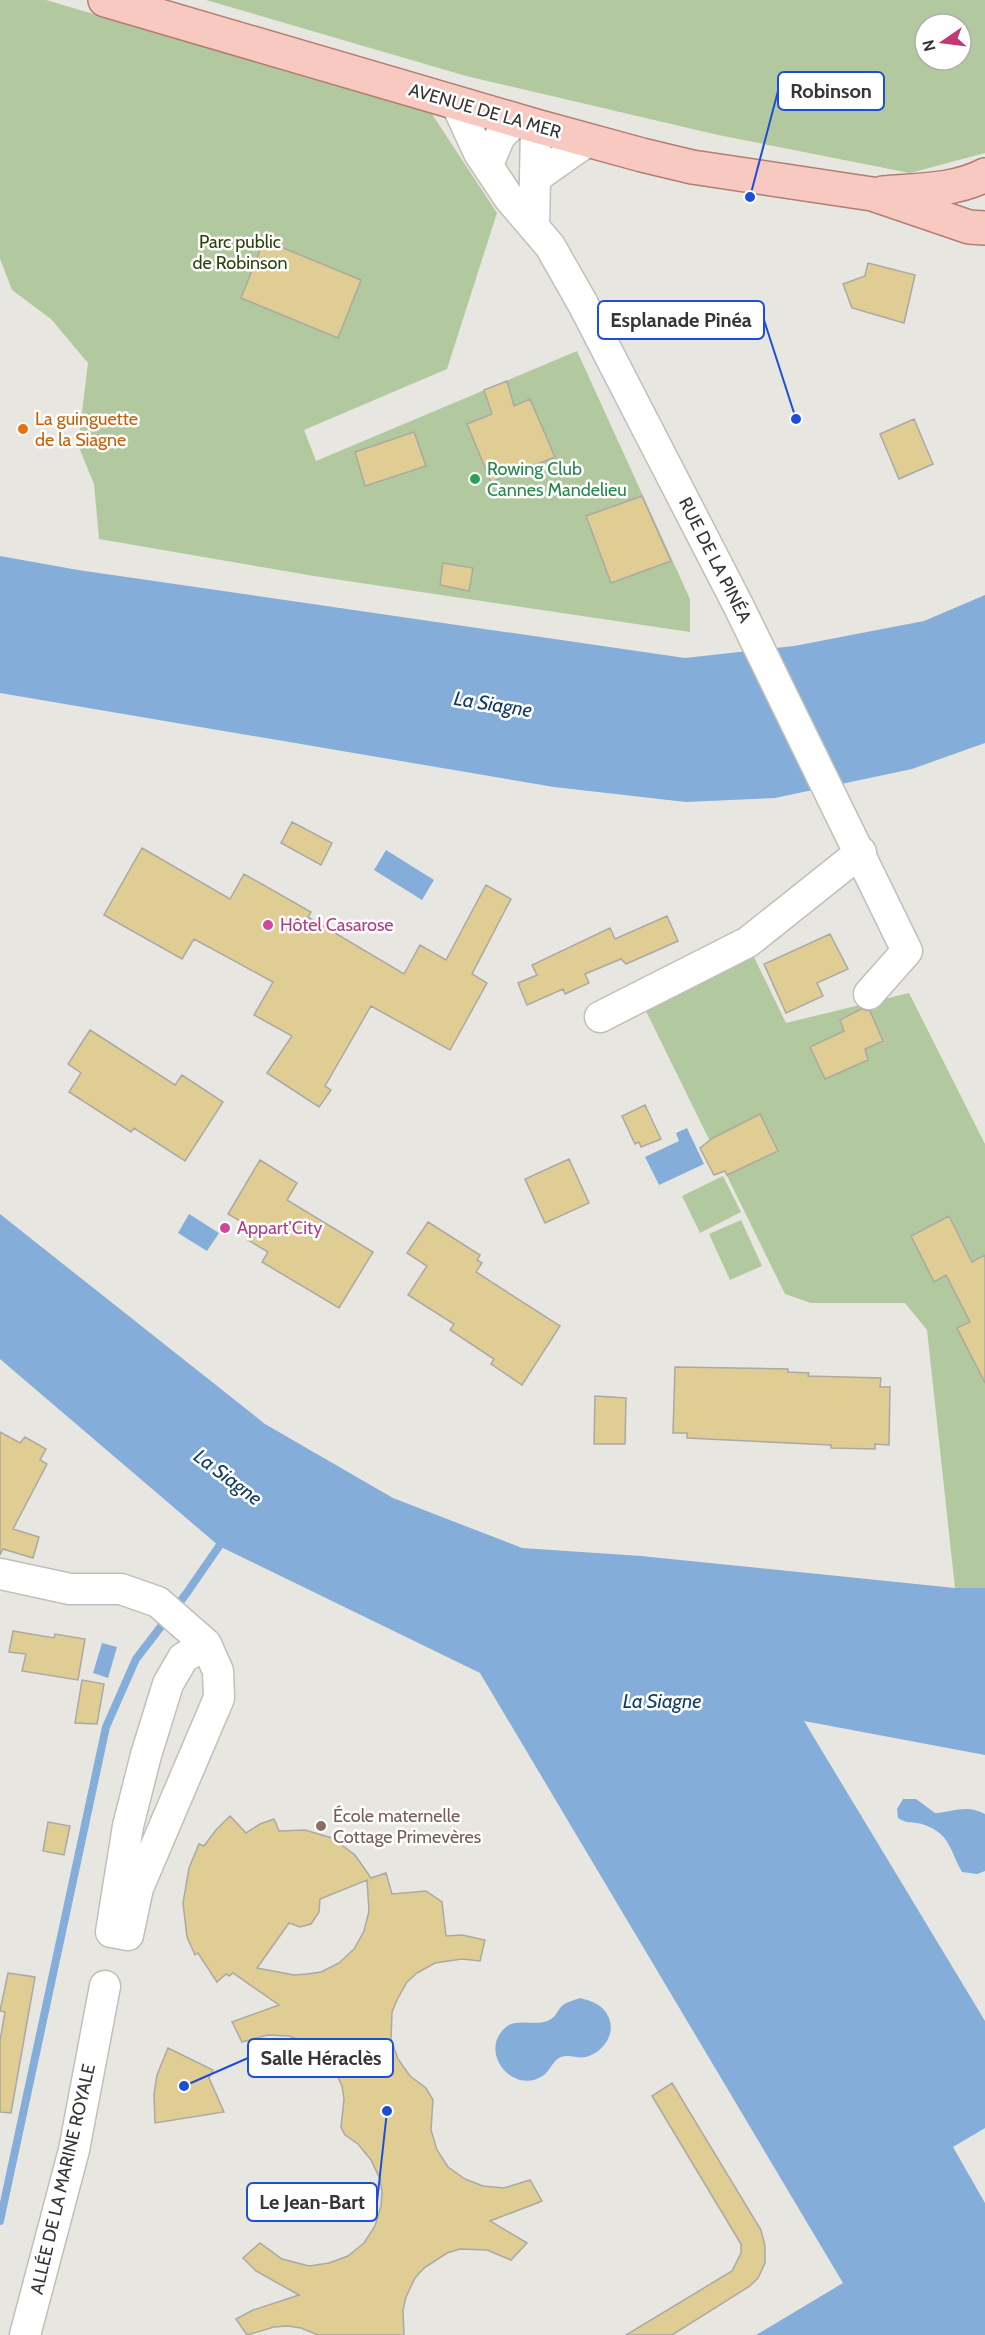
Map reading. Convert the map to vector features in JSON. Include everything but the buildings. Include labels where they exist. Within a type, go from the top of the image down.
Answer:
[{"type":"main road","name":"AVENUE DE LA MER","points":[[105,0],[526,123],[692,167],[872,194],[969,227],[985,228]]},
{"type":"main road","name":"AVENUE DE LA MER","points":[[872,194],[956,186],[985,175]]},
{"type":"street","name":"RUE DE LA PINÉA","points":[[456,103],[479,153],[509,198],[550,246],[583,304],[739,607],[861,852],[907,951],[869,994]]},
{"type":"street","points":[[488,165],[500,136],[526,123],[536,178],[534,226]]},
{"type":"street","points":[[536,178],[589,140]]},
{"type":"street","points":[[600,1017],[748,942],[861,852]]},
{"type":"street","points":[[0,1574],[70,1589],[122,1589],[158,1602],[206,1644],[218,1671],[219,1698],[138,1888],[128,1935],[111,1932],[128,1826],[146,1755],[168,1684],[183,1658],[206,1644]]},
{"type":"street","name":"ALLÉE DE LA MARINE ROYALE","points":[[25,2335],[74,2150],[105,1986]]},
{"type":"green space","name":"Parc public de Robinson","points":[[0,0],[46,0],[432,114],[497,213],[447,369],[304,430],[316,461],[577,351],[690,599],[690,632],[314,576],[99,539],[94,484],[78,445],[88,363],[51,319],[12,290],[0,259]]},
{"type":"green space","points":[[206,0],[985,0],[985,153],[910,173],[718,135],[466,76]]},
{"type":"green space","points":[[752,953],[786,1023],[909,993],[985,1144],[985,1588],[955,1588],[927,1330],[905,1303],[811,1303],[785,1294],[643,1005]]},
{"type":"green space","points":[[723,1176],[741,1212],[700,1233],[682,1196]]},
{"type":"green space","points":[[741,1220],[762,1266],[730,1280],[709,1234]]},
{"type":"water","points":[[0,556],[78,570],[685,658],[794,646],[924,621],[985,595],[985,743],[912,769],[775,798],[686,802],[554,787],[0,693]]},
{"type":"water","points":[[386,850],[434,880],[422,900],[374,870]]},
{"type":"water","points":[[687,1128],[704,1164],[659,1185],[645,1157],[679,1141],[676,1133]]},
{"type":"water","name":"La Siagne","points":[[0,1214],[265,1424],[393,1498],[522,1548],[641,1556],[955,1588],[985,1588],[985,1755],[804,1721],[985,2021],[985,2128],[953,2147],[985,2203],[985,2335],[756,2335],[843,2283],[480,1673],[219,1546],[0,1359]]},
{"type":"water","points":[[189,1214],[219,1233],[207,1251],[178,1233]]},
{"type":"water","points":[[102,1643],[117,1647],[108,1678],[93,1673]]},
{"type":"water","points":[[903,1799],[916,1799],[935,1813],[972,1809],[985,1814],[985,1871],[977,1874],[962,1872],[949,1844],[940,1834],[925,1825],[898,1818],[897,1809]]},
{"type":"water","points":[[580,1998],[601,2007],[609,2018],[611,2031],[602,2047],[586,2057],[559,2058],[544,2075],[532,2080],[521,2080],[511,2076],[497,2059],[495,2048],[498,2037],[506,2027],[517,2023],[546,2022],[554,2017],[564,2004]]},
{"type":"waterway","points":[[0,2221],[106,1727],[136,1659],[186,1594],[224,1539]]},
{"type":"place","name":"Robinson","points":[[750,197]]},
{"type":"place","name":"Esplanade Pinéa","points":[[796,419]]},
{"type":"place","name":"La guinguette de la Siagne","points":[[23,429]]},
{"type":"place","name":"Rowing Club Cannes Mandelieu","points":[[475,479]]},
{"type":"place","name":"Hôtel Casarose","points":[[268,925]]},
{"type":"place","name":"Appart'City","points":[[225,1228]]},
{"type":"place","name":"École maternelle Cottage Primevères","points":[[321,1826]]},
{"type":"place","name":"Salle Héraclès","points":[[184,2086]]},
{"type":"place","name":"Le Jean-Bart","points":[[387,2111]]}]
